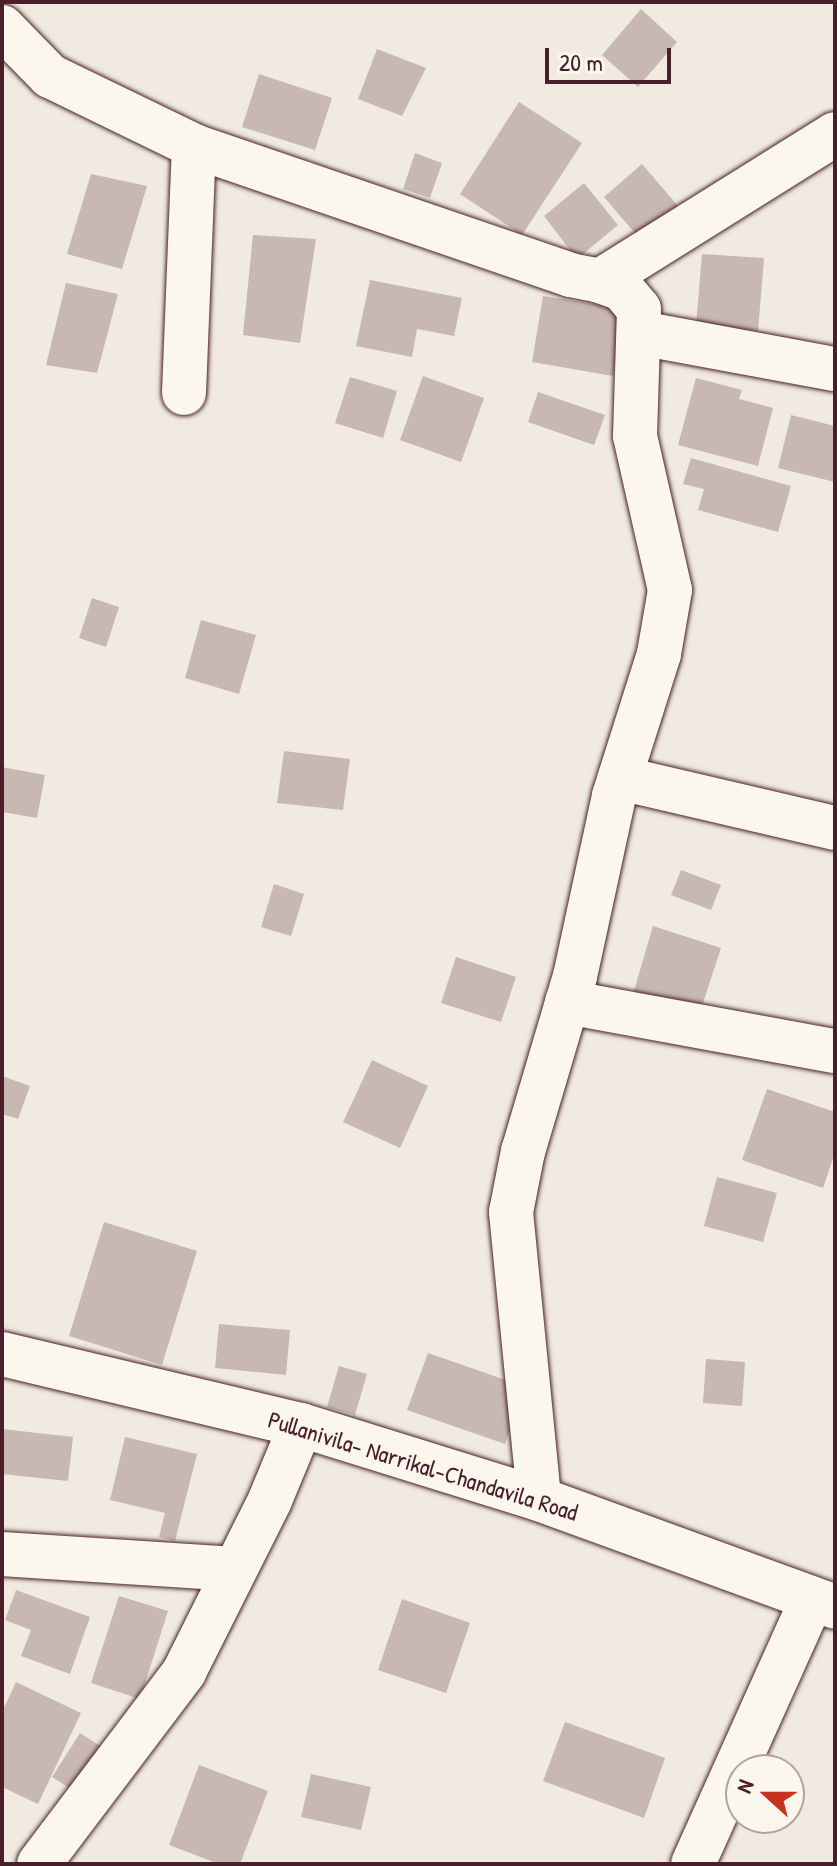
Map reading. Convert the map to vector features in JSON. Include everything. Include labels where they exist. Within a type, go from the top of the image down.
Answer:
[{"type":"street","points":[[2,27],[50,76],[194,146],[570,275],[622,289],[639,309],[635,436],[670,590],[659,654],[620,778],[567,1002],[511,1212],[539,1499]]},
{"type":"street","points":[[600,281],[835,134]]},
{"type":"street","points":[[184,393],[194,146]]},
{"type":"street","points":[[640,333],[835,369]]},
{"type":"street","points":[[620,778],[835,828]]},
{"type":"street","points":[[567,1002],[835,1051]]},
{"type":"street","name":"Pullanivila- Narrikal-Chandavila Road","points":[[2,1354],[301,1425],[539,1499],[823,1604]]},
{"type":"street","points":[[39,1864],[184,1672],[301,1425]]},
{"type":"street","points":[[2,1554],[233,1569]]},
{"type":"street","points":[[693,1864],[823,1604]]},
{"type":"building","points":[[641,9],[677,42],[638,87],[602,55]]},
{"type":"building","points":[[377,49],[426,68],[402,116],[358,99]]},
{"type":"building","points":[[259,74],[332,98],[315,150],[242,127]]},
{"type":"building","points":[[519,102],[582,143],[522,235],[460,194]]},
{"type":"building","points":[[415,153],[442,163],[430,198],[403,189]]},
{"type":"building","points":[[642,164],[678,206],[640,239],[604,197]]},
{"type":"building","points":[[91,174],[147,186],[122,269],[67,254]]},
{"type":"building","points":[[584,183],[618,225],[577,259],[544,216]]},
{"type":"building","points":[[253,235],[316,239],[300,343],[243,335]]},
{"type":"building","points":[[702,254],[764,258],[758,331],[696,326]]},
{"type":"building","points":[[370,280],[462,298],[454,336],[417,329],[412,357],[356,346]]},
{"type":"building","points":[[66,283],[118,294],[97,373],[46,365]]},
{"type":"building","points":[[543,296],[624,309],[613,376],[532,362]]},
{"type":"building","points":[[423,376],[484,398],[461,462],[400,440]]},
{"type":"building","points":[[350,377],[397,391],[383,438],[335,423]]},
{"type":"building","points":[[696,378],[742,390],[739,399],[773,408],[758,466],[678,445]]},
{"type":"building","points":[[538,392],[605,415],[594,445],[528,422]]},
{"type":"building","points":[[791,415],[835,426],[835,482],[778,468]]},
{"type":"building","points":[[691,458],[791,486],[778,532],[698,510],[704,489],[683,484]]},
{"type":"building","points":[[92,598],[119,607],[106,647],[79,638]]},
{"type":"building","points":[[201,620],[256,635],[239,694],[185,678]]},
{"type":"building","points":[[284,751],[350,759],[343,810],[277,803]]},
{"type":"building","points":[[2,767],[45,775],[37,818],[2,812]]},
{"type":"building","points":[[681,870],[721,885],[711,910],[671,895]]},
{"type":"building","points":[[274,884],[304,894],[291,936],[261,927]]},
{"type":"building","points":[[653,926],[721,948],[699,1015],[633,994]]},
{"type":"building","points":[[456,957],[516,977],[501,1022],[441,1003]]},
{"type":"building","points":[[372,1060],[428,1086],[400,1148],[343,1122]]},
{"type":"building","points":[[2,1076],[30,1086],[18,1119],[2,1114]]},
{"type":"building","points":[[767,1089],[835,1112],[835,1152],[823,1188],[742,1160]]},
{"type":"building","points":[[717,1177],[777,1193],[763,1242],[704,1226]]},
{"type":"building","points":[[104,1222],[197,1251],[162,1365],[69,1336]]},
{"type":"building","points":[[219,1324],[290,1330],[286,1375],[215,1368]]},
{"type":"building","points":[[428,1353],[526,1387],[505,1444],[407,1410]]},
{"type":"building","points":[[706,1359],[745,1362],[742,1406],[703,1403]]},
{"type":"building","points":[[339,1366],[367,1374],[355,1415],[327,1407]]},
{"type":"building","points":[[2,1429],[73,1437],[68,1481],[2,1474]]},
{"type":"building","points":[[125,1437],[197,1454],[175,1541],[159,1537],[165,1513],[110,1500]]},
{"type":"building","points":[[16,1590],[90,1617],[70,1674],[21,1656],[31,1630],[5,1620]]},
{"type":"building","points":[[119,1596],[168,1611],[140,1699],[91,1683]]},
{"type":"building","points":[[402,1599],[470,1623],[446,1693],[378,1670]]},
{"type":"building","points":[[16,1682],[81,1713],[38,1804],[2,1787],[2,1712]]},
{"type":"building","points":[[565,1722],[665,1758],[644,1818],[543,1781]]},
{"type":"building","points":[[80,1733],[114,1755],[85,1798],[52,1777]]},
{"type":"building","points":[[199,1765],[268,1791],[240,1864],[219,1864],[169,1845]]},
{"type":"building","points":[[311,1774],[371,1787],[361,1830],[301,1817]]}]
